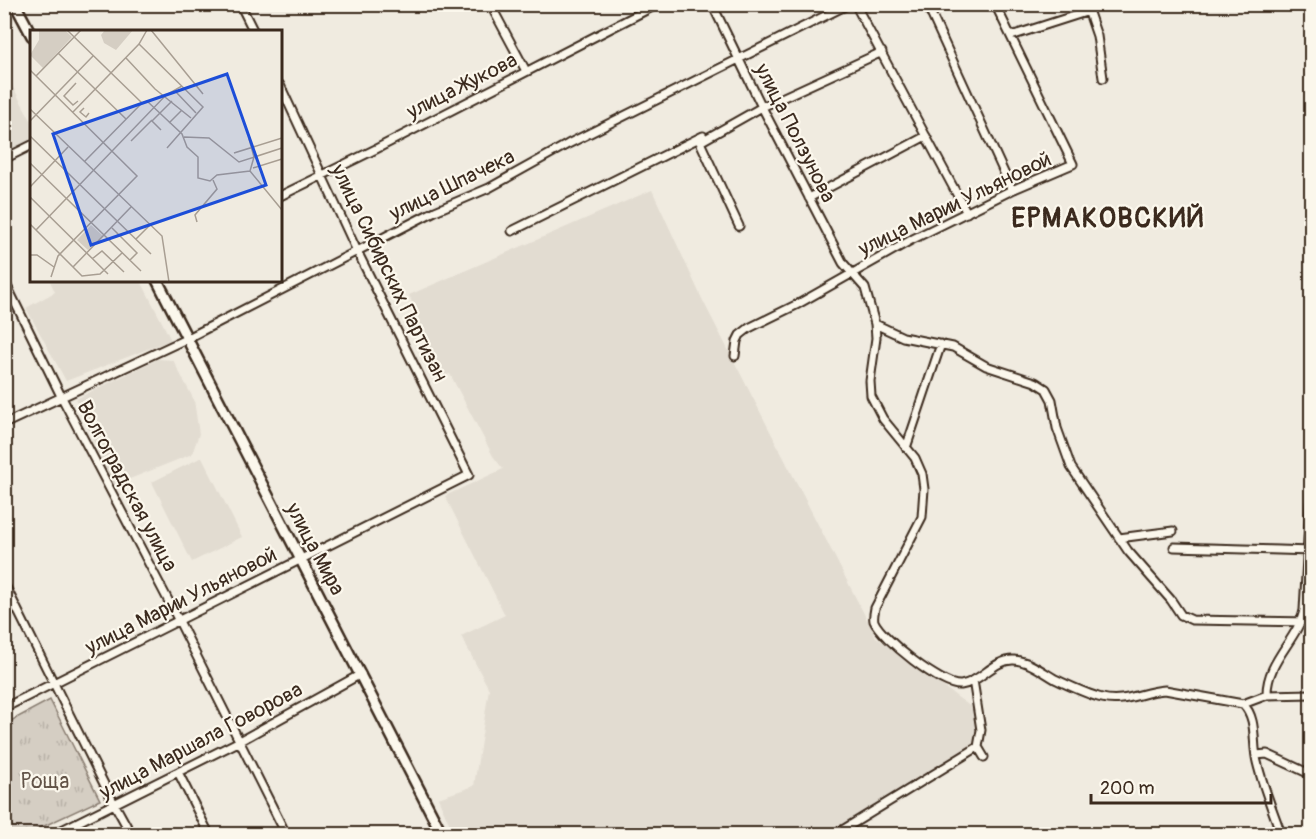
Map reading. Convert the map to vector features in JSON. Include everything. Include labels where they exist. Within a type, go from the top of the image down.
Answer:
[{"type":"main road","points":[[15,4],[30,32]]},
{"type":"main road","name":"улица Мира","points":[[158,282],[442,834]]},
{"type":"street","points":[[240,4],[253,30]]},
{"type":"street","points":[[490,4],[525,71]]},
{"type":"street","name":"улица Жукова","points":[[282,195],[658,4]]},
{"type":"street","name":"улица Ползунова","points":[[712,4],[762,107],[843,263],[865,288],[875,324],[871,396],[883,419],[915,458],[922,474],[924,489],[922,517],[899,566],[883,591],[873,619],[879,631],[930,673],[946,682],[960,685],[973,680]]},
{"type":"street","name":"улица Шпачека","points":[[4,424],[186,339],[435,211],[489,188],[568,144],[849,4]]},
{"type":"street","points":[[855,4],[967,213]]},
{"type":"street","points":[[905,4],[931,6],[1012,190]]},
{"type":"street","points":[[995,4],[1011,36],[1087,8],[1097,36],[1103,78]]},
{"type":"street","name":"улица Марии Ульяновой","points":[[735,356],[740,335],[749,328],[798,304],[913,239],[1012,190],[1073,164],[1011,36]]},
{"type":"street","points":[[512,231],[795,90],[819,82],[882,52]]},
{"type":"street","name":"улица Сибирских Партизан","points":[[282,89],[357,251],[470,475]]},
{"type":"street","points":[[739,226],[700,142],[762,107]]},
{"type":"street","points":[[809,198],[926,136]]},
{"type":"street","points":[[4,159],[30,146]]},
{"type":"street","name":"Волгоградская улица","points":[[4,280],[61,397],[179,621],[286,834]]},
{"type":"street","points":[[875,324],[903,337],[953,347],[986,366],[1035,382],[1046,389],[1052,400],[1057,428],[1071,467],[1128,551],[1171,600],[1181,615],[1192,620],[1311,622]]},
{"type":"street","points":[[906,448],[941,344]]},
{"type":"street","name":"улица Марии Ульяновой","points":[[4,708],[470,475]]},
{"type":"street","points":[[1267,695],[1267,683],[1280,653],[1302,622],[1310,551],[1311,489]]},
{"type":"street","points":[[1119,538],[1173,531]]},
{"type":"street","points":[[1174,547],[1310,551]]},
{"type":"street","points":[[4,583],[114,805],[131,834]]},
{"type":"street","points":[[984,757],[978,747],[981,730],[973,680],[1002,662],[1012,660],[1024,662],[1101,698],[1117,700],[1154,690],[1243,704],[1267,695],[1311,694]]},
{"type":"street","name":"улица Маршала Говорова","points":[[54,834],[238,742],[361,674]]},
{"type":"street","points":[[1243,704],[1249,710],[1253,724],[1256,755],[1281,834]]},
{"type":"street","points":[[836,834],[978,747]]},
{"type":"street","points":[[1256,755],[1267,754],[1311,775]]},
{"type":"street","points":[[178,772],[209,834]]},
{"type":"shaded area","points":[[4,71],[30,118],[30,144],[4,157]]},
{"type":"shaded area","points":[[652,190],[703,301],[876,637],[975,710],[979,741],[826,834],[454,834],[438,798],[474,786],[489,689],[461,636],[505,615],[445,496],[503,469],[493,456],[450,374],[443,376],[416,324],[420,322],[409,295]]},
{"type":"shaded area","points":[[50,282],[142,282],[171,340],[66,381],[26,308],[55,292]]},
{"type":"shaded area","points":[[158,359],[173,360],[194,400],[199,434],[192,454],[112,486],[76,399]]},
{"type":"shaded area","points":[[202,457],[242,537],[192,562],[152,482]]},
{"type":"green space","name":"Роща","points":[[50,700],[100,800],[27,834],[5,834],[5,724]]},
{"type":"district","name":"ЕРМАКОВСКИЙ","points":[[1108,218]]}]
